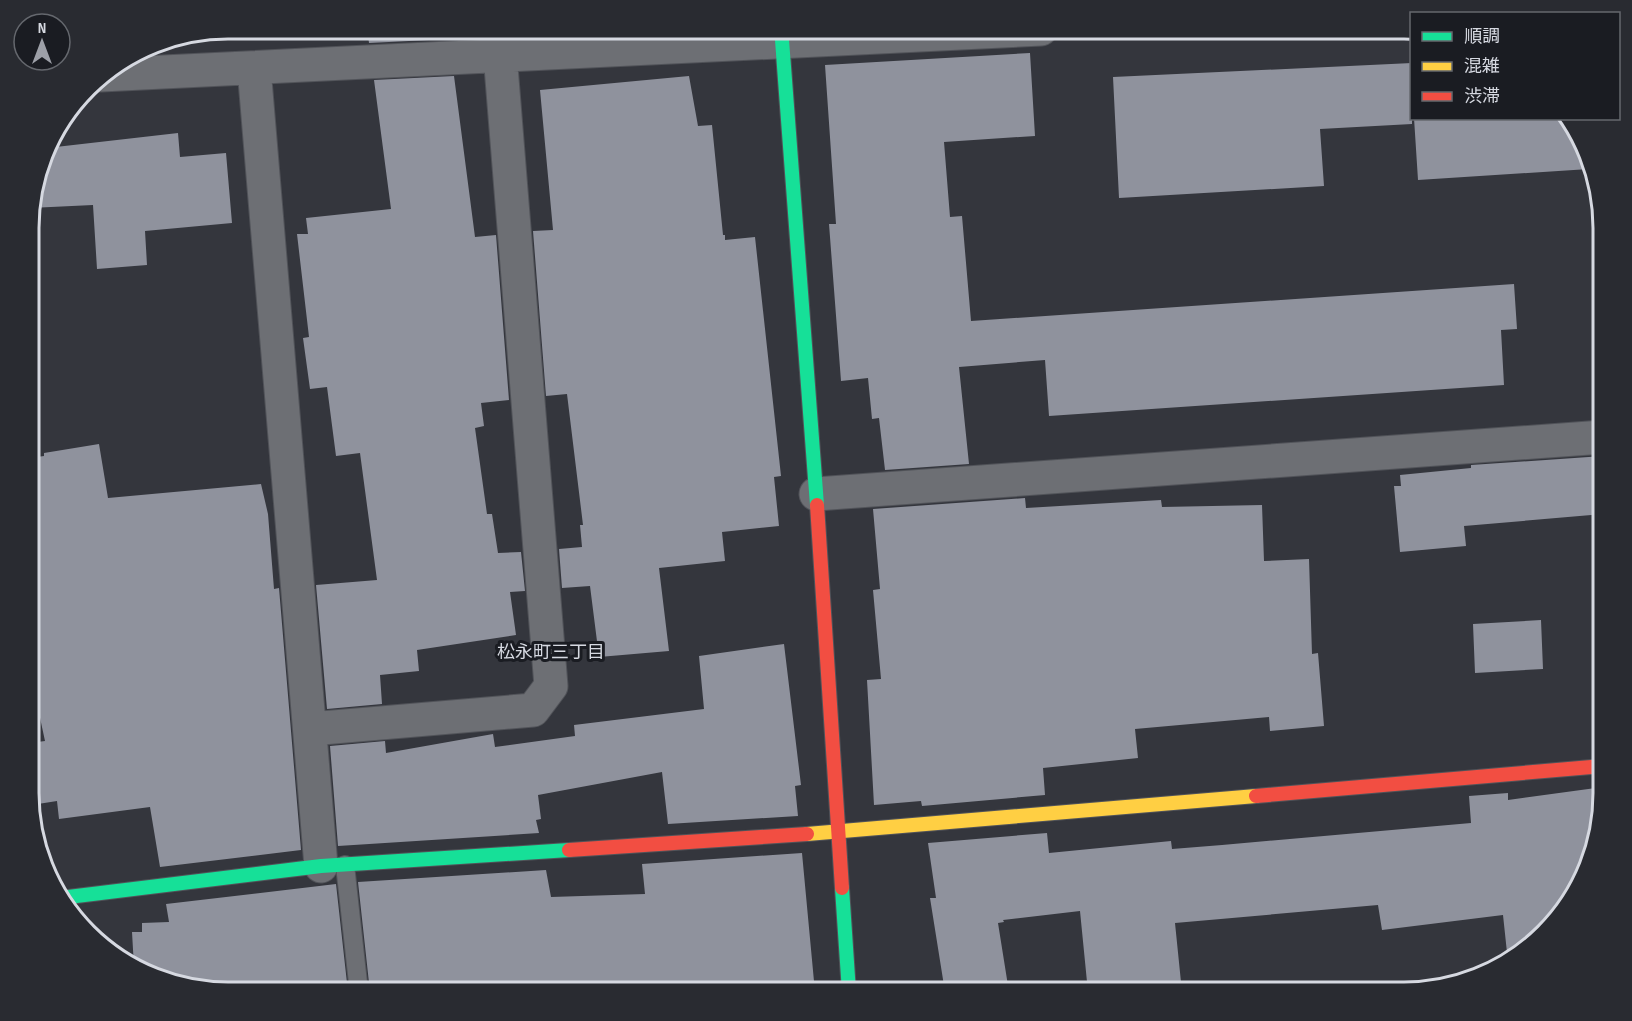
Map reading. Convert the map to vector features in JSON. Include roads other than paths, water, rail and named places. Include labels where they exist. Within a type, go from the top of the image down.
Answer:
[{"type":"street","points":[[125,70],[254,68],[804,39]]},
{"type":"street","points":[[782,40],[816,494],[848,982]]},
{"type":"street","points":[[310,729],[533,710],[551,686],[500,54]]},
{"type":"street","points":[[254,68],[310,729],[333,866]]},
{"type":"street","points":[[816,494],[1593,438]]},
{"type":"street","points":[[70,897],[333,866],[838,832],[1593,767]]},
{"type":"lane","points":[[333,866],[357,982]]},
{"type":"district","name":"松永町三丁目","points":[[551,652]]}]
